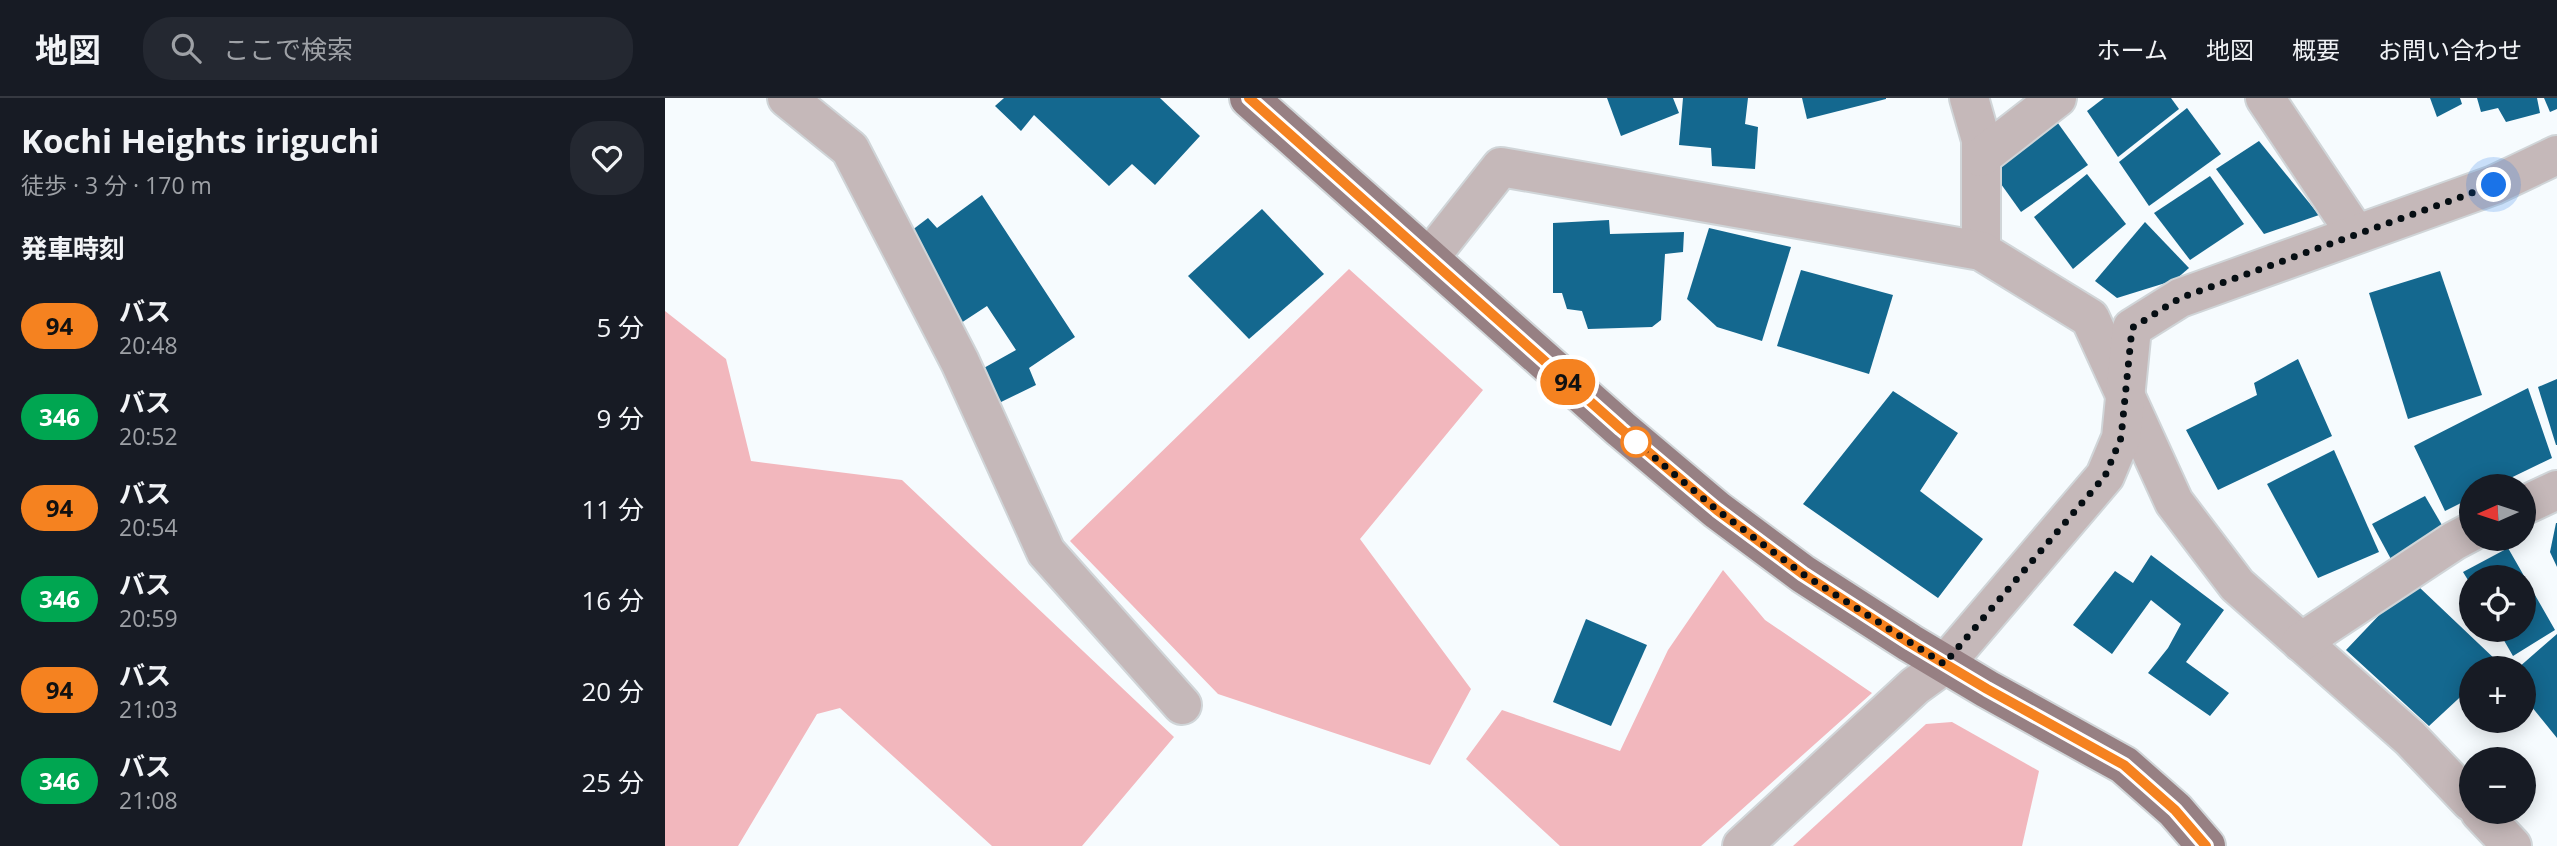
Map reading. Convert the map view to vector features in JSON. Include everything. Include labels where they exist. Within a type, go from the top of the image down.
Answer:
[{"type":"main road","points":[[1249,98],[1621,429],[1717,510],[1803,574],[1944,664],[2124,765],[2175,810],[2206,846]]},
{"type":"street","points":[[787,98],[849,149],[960,362],[1047,552],[1182,705]]},
{"type":"street","points":[[1969,98],[1981,140],[1981,251]]},
{"type":"street","points":[[1981,157],[2057,98]]},
{"type":"street","points":[[2265,98],[2356,234]]},
{"type":"street","points":[[1742,846],[1915,686],[1944,664],[2105,476],[2121,438],[2132,328],[2180,298],[2494,185],[2557,155]]},
{"type":"street","points":[[1430,257],[1501,167],[1981,251],[2090,318],[2174,502],[2237,585],[2410,738],[2459,789]]},
{"type":"street","points":[[2536,500],[2557,490]]},
{"type":"street","points":[[2301,642],[2459,538]]},
{"type":"street","points":[[2491,824],[2512,846]]},
{"type":"shaded area","points":[[1349,269],[1483,390],[1360,539],[1471,689],[1430,765],[1218,694],[1070,541]]},
{"type":"shaded area","points":[[665,311],[726,359],[751,461],[902,480],[1174,737],[1082,846],[992,846],[840,708],[817,714],[738,846],[665,846]]},
{"type":"shaded area","points":[[1723,570],[1765,620],[1872,693],[1701,846],[1560,846],[1466,759],[1502,710],[1620,751],[1668,650]]},
{"type":"shaded area","points":[[1952,722],[2039,771],[2022,846],[1793,846],[1926,724]]},
{"type":"building","points":[[1004,98],[1160,98],[1200,136],[1155,185],[1132,164],[1109,186],[1034,115],[1021,131],[995,106]]},
{"type":"building","points":[[1607,98],[1673,98],[1679,113],[1621,136]]},
{"type":"building","points":[[1683,98],[1748,98],[1745,124],[1758,127],[1755,169],[1712,166],[1711,148],[1679,145]]},
{"type":"building","points":[[1802,98],[1886,98],[1886,99],[1807,119]]},
{"type":"building","points":[[2104,98],[2171,98],[2179,109],[2118,157],[2087,111]]},
{"type":"building","points":[[2430,98],[2460,98],[2462,104],[2437,117]]},
{"type":"building","points":[[2477,98],[2537,98],[2540,113],[2506,122],[2498,108],[2481,112]]},
{"type":"building","points":[[2544,98],[2557,98],[2557,109],[2550,112]]},
{"type":"building","points":[[2187,108],[2221,154],[2149,206],[2119,162]]},
{"type":"building","points":[[2055,119],[2088,165],[2021,212],[1996,177],[2002,162]]},
{"type":"building","points":[[2259,141],[2319,215],[2264,234],[2216,169]]},
{"type":"building","points":[[2087,174],[2126,224],[2073,269],[2034,217]]},
{"type":"building","points":[[2210,176],[2244,224],[2190,260],[2154,213]]},
{"type":"building","points":[[982,195],[1075,337],[1029,368],[1036,385],[1001,402],[982,369],[1016,350],[987,306],[961,323],[907,234],[928,218],[937,228]]},
{"type":"building","points":[[1262,209],[1324,274],[1249,339],[1188,276]]},
{"type":"building","points":[[1609,220],[1610,234],[1684,232],[1683,252],[1665,254],[1661,320],[1652,327],[1588,329],[1582,311],[1567,309],[1562,293],[1553,293],[1553,223]]},
{"type":"building","points":[[2145,222],[2189,268],[2175,280],[2117,298],[2095,281]]},
{"type":"building","points":[[1709,228],[1791,247],[1762,341],[1717,327],[1687,299]]},
{"type":"building","points":[[1801,270],[1893,295],[1869,374],[1777,346]]},
{"type":"building","points":[[2440,271],[2482,395],[2408,419],[2369,293]]},
{"type":"building","points":[[2298,359],[2332,436],[2218,490],[2186,430],[2257,395],[2254,383]]},
{"type":"building","points":[[2557,379],[2557,445],[2556,445],[2538,387]]},
{"type":"building","points":[[2528,388],[2552,458],[2519,474],[2459,474],[2459,504],[2445,511],[2414,446]]},
{"type":"building","points":[[1893,391],[1958,433],[1920,491],[1983,539],[1938,598],[1803,504]]},
{"type":"building","points":[[2334,450],[2379,552],[2318,578],[2267,484]]},
{"type":"building","points":[[2425,496],[2446,532],[2392,561],[2372,524]]},
{"type":"building","points":[[2557,523],[2557,567],[2550,552]]},
{"type":"building","points":[[2502,551],[2510,551],[2518,565],[2476,565]]},
{"type":"building","points":[[2151,555],[2224,610],[2186,662],[2229,693],[2210,716],[2148,673],[2168,648],[2181,624],[2151,600],[2112,654],[2073,625],[2115,571],[2133,583]]},
{"type":"building","points":[[2419,587],[2459,625],[2459,642],[2477,642],[2492,656],[2459,656],[2459,698],[2429,726],[2346,650],[2384,610]]},
{"type":"building","points":[[2536,597],[2555,630],[2536,642]]},
{"type":"building","points":[[1586,619],[1647,645],[1611,726],[1553,702]]},
{"type":"building","points":[[2557,634],[2557,738],[2536,712],[2536,656],[2532,656]]},
{"type":"building","points":[[2505,642],[2536,642],[2513,656]]},
{"type":"bus line","name":"94","points":[[1249,98],[1621,429],[1717,510],[1803,574],[1910,643],[2124,765],[2175,810],[2206,846]]},
{"type":"route","points":[[1636,442],[1717,510],[1803,574],[1944,664],[2105,476],[2121,438],[2132,328],[2180,298],[2494,185]]}]
